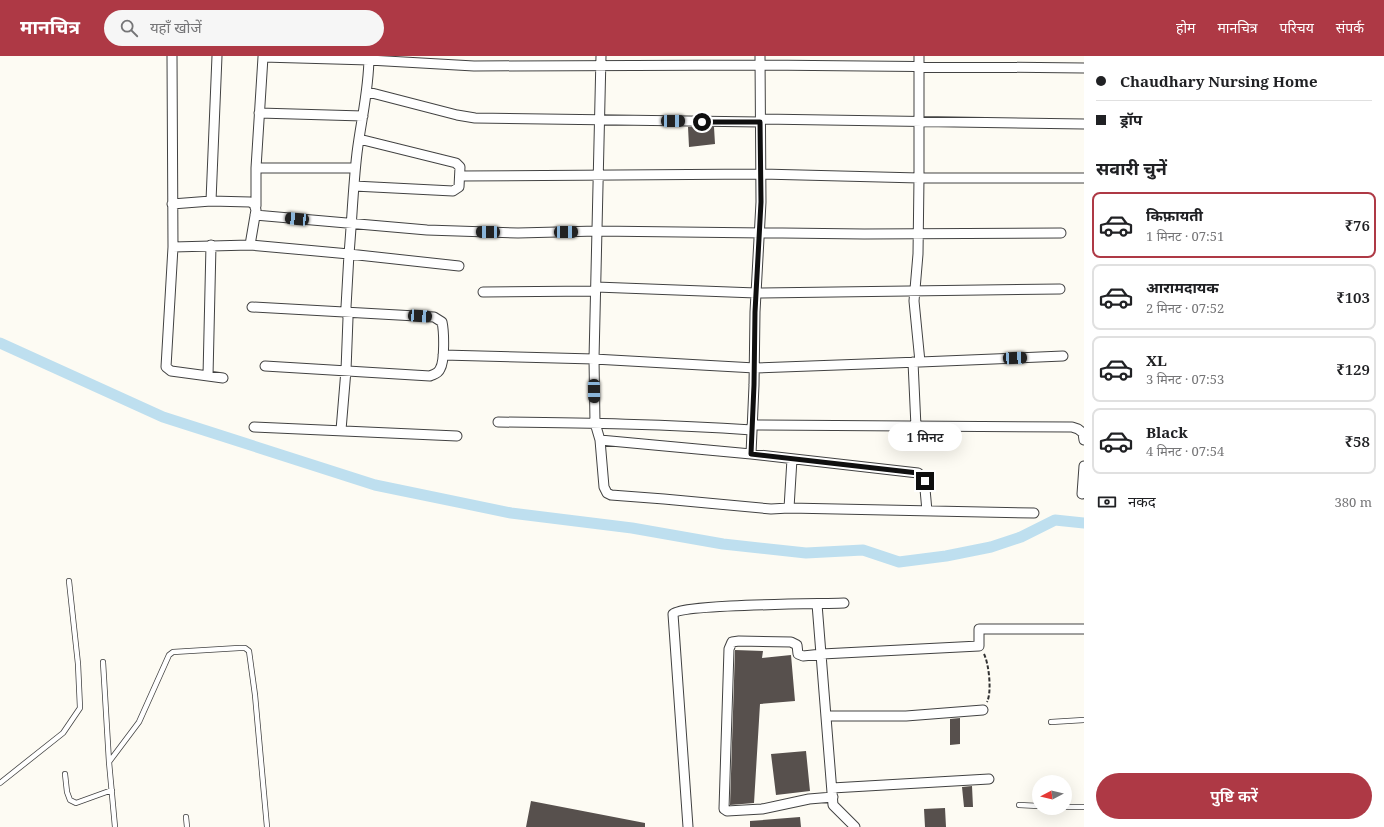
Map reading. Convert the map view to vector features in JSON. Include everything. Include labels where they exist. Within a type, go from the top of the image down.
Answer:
[{"type":"street","points":[[172,56],[173,247],[166,367],[171,371],[223,378]]},
{"type":"street","points":[[211,201],[217,56]]},
{"type":"street","points":[[601,56],[594,359],[595,423],[600,440],[604,486],[607,493],[611,495],[771,509],[789,508],[1034,513]]},
{"type":"street","points":[[916,427],[914,301],[916,290],[918,232],[919,56]]},
{"type":"street","points":[[250,245],[256,211],[256,168],[262,58],[369,58],[474,66],[601,66],[760,60],[919,67],[1084,68]]},
{"type":"street","points":[[341,430],[346,370],[348,318],[346,312],[355,168],[368,92],[369,58]]},
{"type":"street","points":[[751,454],[761,174],[760,60]]},
{"type":"street","points":[[368,92],[457,115],[475,118],[600,121],[919,120],[1084,124]]},
{"type":"street","points":[[259,113],[363,116]]},
{"type":"street","points":[[354,186],[453,191],[459,187],[460,166],[456,162],[359,140]]},
{"type":"street","points":[[256,168],[355,168]]},
{"type":"street","points":[[460,176],[761,174],[919,178],[1084,178]]},
{"type":"street","points":[[172,204],[211,201],[250,202],[256,211],[352,225],[427,230],[518,233],[597,231],[864,234],[918,232],[1061,233]]},
{"type":"street","points":[[208,376],[212,245]]},
{"type":"street","points":[[173,247],[250,245],[459,266]]},
{"type":"street","points":[[483,292],[596,289],[756,293],[1060,289]]},
{"type":"street","points":[[252,307],[434,317],[442,322],[443,355],[441,369],[437,373],[430,376],[265,366]]},
{"type":"street","points":[[443,355],[594,359],[755,368],[1063,356]]},
{"type":"street","points":[[498,422],[752,427],[1072,428],[1078,429],[1083,433],[1084,440]]},
{"type":"street","points":[[254,427],[457,436]]},
{"type":"street","points":[[600,440],[751,454],[918,473],[924,478],[927,511]]},
{"type":"street","points":[[789,508],[792,459]]},
{"type":"street","points":[[1082,494],[1084,466]]},
{"type":"street","points":[[688,827],[672,614],[679,610],[721,607],[844,603]]},
{"type":"street","points":[[817,604],[833,805],[855,827]]},
{"type":"street","points":[[989,779],[833,793],[762,809],[727,811],[723,806],[729,649],[732,642],[791,642],[796,645],[798,654],[803,656],[979,646],[979,629],[1084,629]]},
{"type":"street","points":[[827,716],[906,716],[983,710]]},
{"type":"lane","points":[[0,783],[63,733],[80,708],[78,664],[69,581]]},
{"type":"lane","points":[[109,762],[139,722],[169,655],[173,652],[245,648],[249,651],[255,695],[267,827]]},
{"type":"lane","points":[[103,662],[109,762],[115,827]]},
{"type":"lane","points":[[1051,722],[1084,720]]},
{"type":"lane","points":[[65,774],[67,792],[70,800],[76,803],[112,790]]},
{"type":"lane","points":[[1019,805],[1032,806]]},
{"type":"lane","points":[[1072,807],[1084,807]]},
{"type":"lane","points":[[186,817],[188,827]]},
{"type":"path","points":[[979,646],[986,659],[989,673],[989,698],[983,710]]},
{"type":"building","points":[[688,127],[714,127],[715,144],[689,147]]},
{"type":"building","points":[[735,650],[763,651],[762,658],[791,655],[795,701],[760,704],[754,803],[730,805]]},
{"type":"building","points":[[960,718],[960,744],[950,745],[950,719]]},
{"type":"building","points":[[806,751],[810,791],[776,795],[771,754]]},
{"type":"building","points":[[972,786],[973,807],[964,807],[962,787]]},
{"type":"building","points":[[531,801],[645,823],[645,827],[526,827]]},
{"type":"building","points":[[945,808],[946,827],[925,827],[924,809]]},
{"type":"building","points":[[800,817],[801,827],[750,827],[750,821]]},
{"type":"waterway","points":[[0,343],[163,417],[375,485],[511,513],[632,528],[723,544],[806,553],[863,550],[899,562],[946,556],[991,547],[1021,537],[1055,520],[1084,523]]},
{"type":"route","points":[[702,122],[760,122],[761,202],[755,312],[751,454],[899,470],[918,473],[922,475],[925,481]]}]
